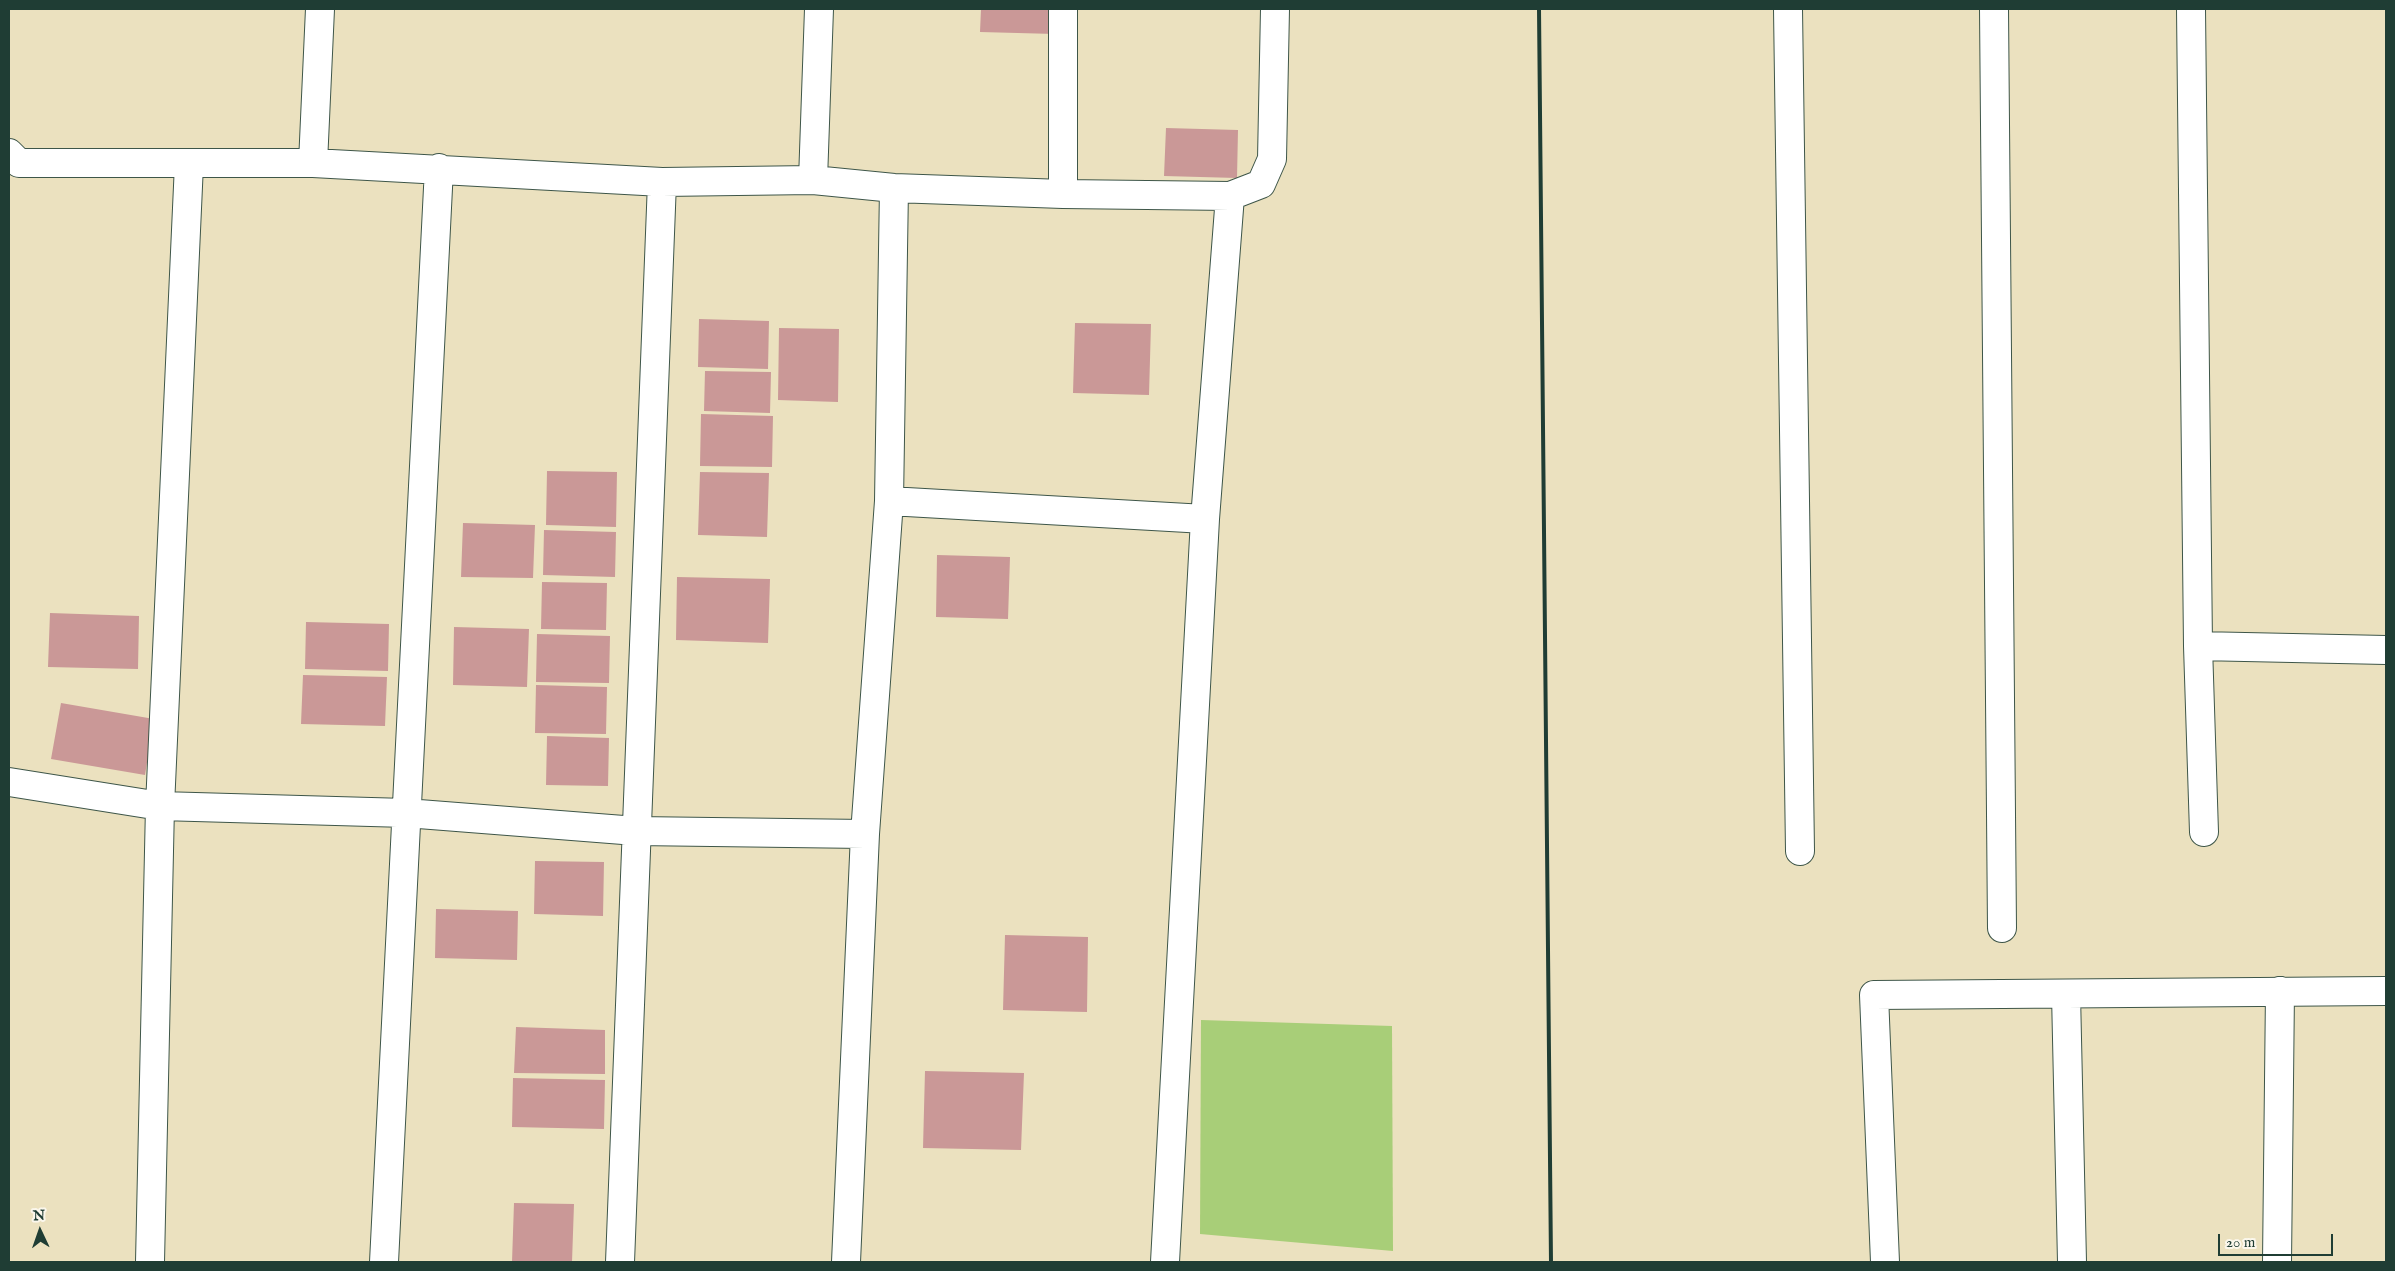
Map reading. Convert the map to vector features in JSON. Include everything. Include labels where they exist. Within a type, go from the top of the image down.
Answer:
[{"type":"street","points":[[313,163],[320,9]]},
{"type":"street","points":[[813,180],[819,9]]},
{"type":"street","points":[[1062,194],[1063,9]]},
{"type":"street","points":[[9,153],[20,163],[313,163],[440,168],[662,182],[813,180],[894,188],[1062,194],[1230,196],[1261,184],[1272,159],[1275,9]]},
{"type":"street","points":[[1788,9],[1800,851]]},
{"type":"street","points":[[1994,9],[2002,928]]},
{"type":"street","points":[[2191,9],[2198,646],[2204,832]]},
{"type":"street","points":[[150,1262],[160,806],[189,164]]},
{"type":"street","points":[[384,1262],[440,168]]},
{"type":"street","points":[[620,1262],[662,182]]},
{"type":"street","points":[[846,1262],[865,834],[889,500],[894,188]]},
{"type":"street","points":[[1165,1262],[1205,519],[1230,196]]},
{"type":"street","points":[[889,500],[1205,519]]},
{"type":"street","points":[[2198,646],[2386,650]]},
{"type":"street","points":[[9,782],[160,806],[406,813],[636,830],[865,834]]},
{"type":"street","points":[[2277,1262],[2280,991]]},
{"type":"street","points":[[1886,1262],[1874,995],[2386,991]]},
{"type":"street","points":[[2066,994],[2072,1262]]},
{"type":"green space","points":[[1201,1020],[1392,1026],[1393,1251],[1200,1234]]},
{"type":"building","points":[[981,9],[1056,9],[1055,34],[980,32]]},
{"type":"building","points":[[1166,128],[1238,130],[1237,178],[1164,176]]},
{"type":"building","points":[[699,319],[769,321],[768,369],[698,367]]},
{"type":"building","points":[[1075,323],[1151,324],[1149,395],[1073,393]]},
{"type":"building","points":[[779,328],[839,329],[838,402],[778,400]]},
{"type":"building","points":[[705,371],[771,372],[770,413],[704,411]]},
{"type":"building","points":[[701,414],[773,416],[772,467],[700,466]]},
{"type":"building","points":[[547,471],[617,472],[616,527],[546,525]]},
{"type":"building","points":[[700,472],[769,473],[767,537],[698,535]]},
{"type":"building","points":[[463,523],[535,525],[533,578],[461,577]]},
{"type":"building","points":[[544,530],[616,532],[615,577],[543,575]]},
{"type":"building","points":[[937,555],[1010,557],[1008,619],[936,617]]},
{"type":"building","points":[[677,577],[770,579],[768,643],[676,640]]},
{"type":"building","points":[[542,582],[607,583],[606,630],[541,629]]},
{"type":"building","points":[[50,613],[139,616],[138,669],[48,667]]},
{"type":"building","points":[[306,622],[389,624],[388,671],[305,669]]},
{"type":"building","points":[[454,627],[529,629],[527,687],[453,685]]},
{"type":"building","points":[[537,634],[610,636],[609,683],[536,682]]},
{"type":"building","points":[[303,675],[387,677],[385,726],[301,724]]},
{"type":"building","points":[[536,685],[607,687],[606,734],[535,733]]},
{"type":"building","points":[[61,703],[154,719],[145,775],[51,759]]},
{"type":"building","points":[[547,736],[609,738],[608,786],[546,785]]},
{"type":"building","points":[[535,861],[604,862],[603,916],[534,914]]},
{"type":"building","points":[[436,909],[518,911],[517,960],[435,958]]},
{"type":"building","points":[[1005,935],[1088,937],[1087,1012],[1003,1010]]},
{"type":"building","points":[[516,1027],[605,1030],[605,1074],[514,1073]]},
{"type":"building","points":[[925,1071],[1024,1073],[1021,1150],[923,1148]]},
{"type":"building","points":[[513,1078],[605,1080],[604,1129],[512,1127]]},
{"type":"building","points":[[514,1203],[574,1204],[572,1262],[512,1262]]},
{"type":"railway","points":[[1539,9],[1551,1262]]}]
